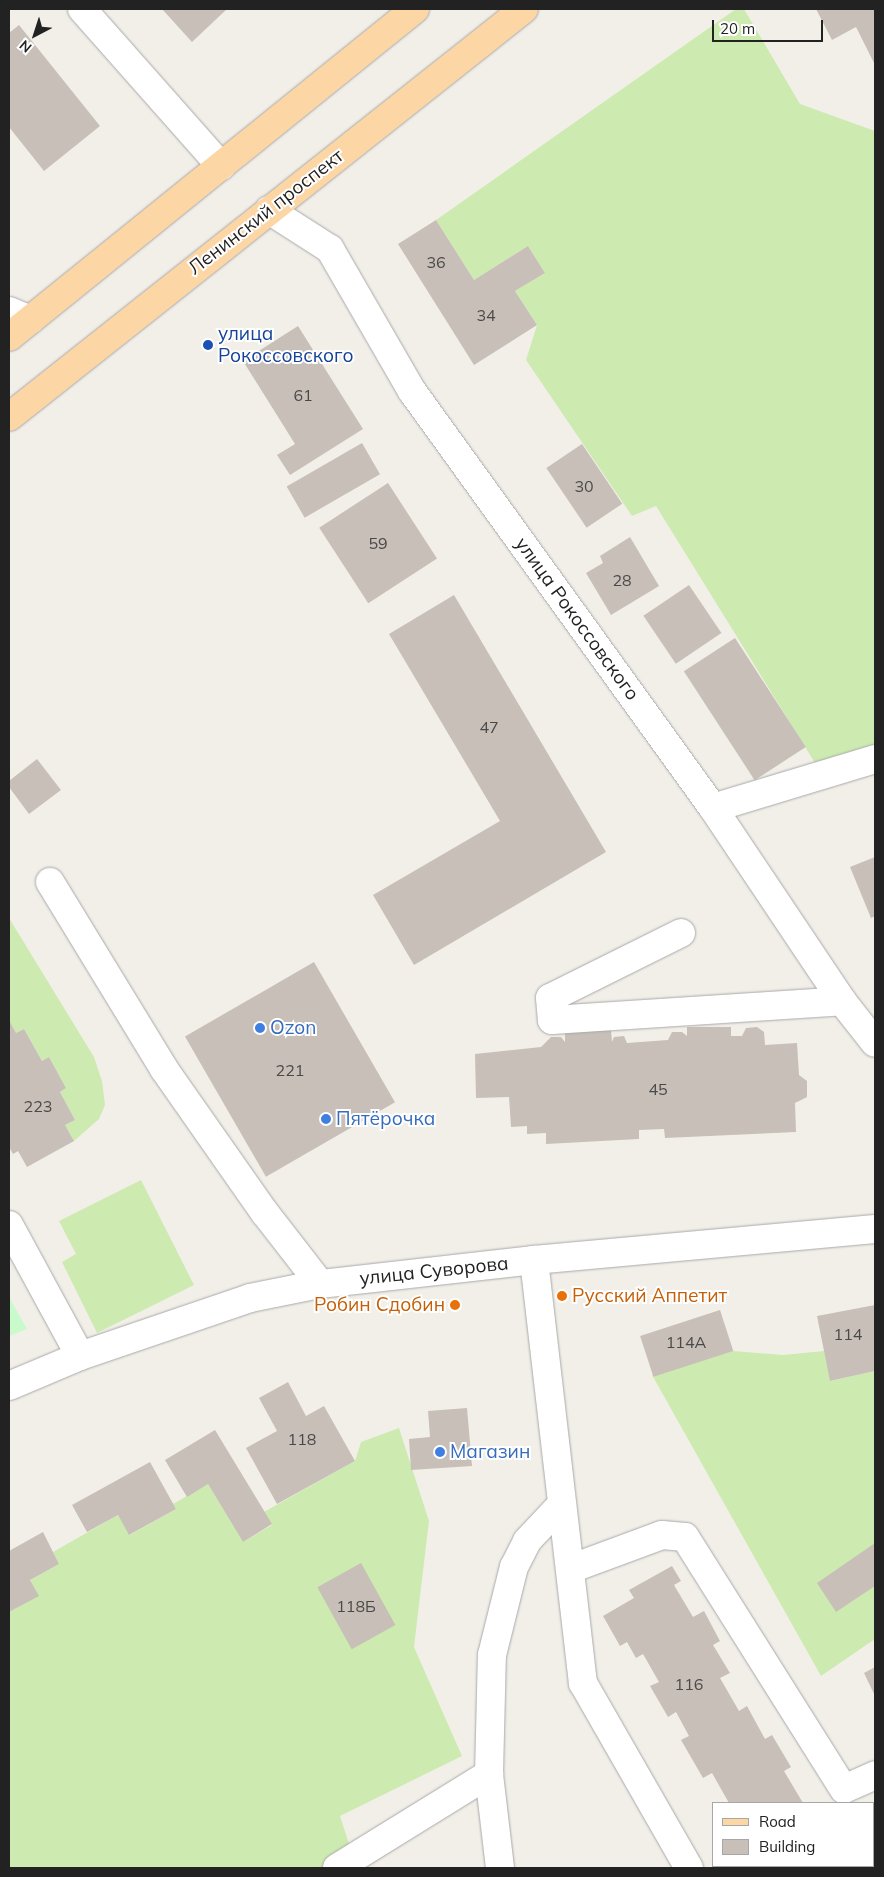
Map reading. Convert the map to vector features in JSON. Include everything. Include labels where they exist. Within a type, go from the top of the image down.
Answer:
[{"type":"main road","points":[[344,66],[384,9]]},
{"type":"main road","points":[[9,337],[20,316],[221,166],[415,9]]},
{"type":"main road","name":"Ленинский проспект","points":[[9,417],[524,9]]},
{"type":"street","points":[[82,9],[221,166]]},
{"type":"street","name":"улица Рокоссовского","points":[[269,210],[330,249],[412,391],[713,808],[842,1001],[875,1043]]},
{"type":"street","points":[[713,808],[875,760]]},
{"type":"street","points":[[50,882],[164,1069],[265,1213],[320,1284]]},
{"type":"street","points":[[681,933],[550,998],[552,1020],[842,1001]]},
{"type":"street","points":[[9,1225],[80,1356]]},
{"type":"street","name":"улица Суворова","points":[[9,1386],[80,1356],[250,1298],[320,1284],[534,1260],[875,1229]]},
{"type":"street","points":[[534,1260],[561,1505],[584,1683],[689,1868]]},
{"type":"street","points":[[500,1868],[489,1774],[492,1655],[514,1567],[528,1541],[561,1505]]},
{"type":"street","points":[[570,1569],[662,1535],[685,1538],[844,1789],[875,1775]]},
{"type":"street","points":[[337,1868],[489,1774]]},
{"type":"green space","points":[[736,9],[744,9],[800,104],[875,131],[875,744],[815,763],[656,506],[632,516],[526,360],[537,325],[515,291],[545,273],[528,246],[474,280],[436,220]]},
{"type":"green space","points":[[9,918],[94,1057],[102,1081],[105,1105],[99,1119],[74,1141],[65,1125],[75,1120],[60,1092],[66,1088],[49,1057],[42,1061],[24,1029],[16,1033],[9,1020]]},
{"type":"green space","points":[[141,1180],[194,1285],[97,1333],[62,1262],[76,1254],[59,1221]]},
{"type":"green space","points":[[9,1297],[27,1329],[9,1336]]},
{"type":"green space","points":[[733,1351],[783,1355],[824,1351],[831,1381],[875,1371],[875,1639],[821,1676],[652,1375]]},
{"type":"green space","points":[[399,1428],[429,1521],[414,1647],[462,1756],[340,1816],[352,1853],[320,1868],[9,1868],[9,1612],[38,1596],[30,1580],[59,1564],[53,1552],[118,1515],[130,1535],[176,1509],[173,1504],[208,1484],[243,1542],[272,1525],[264,1512],[355,1461],[361,1442]]},
{"type":"building","points":[[162,9],[227,9],[192,42]]},
{"type":"building","points":[[816,9],[875,9],[875,65],[856,27],[832,40]]},
{"type":"building","points":[[19,25],[100,126],[44,171],[9,127],[9,33]]},
{"type":"building","points":[[436,220],[474,280],[528,246],[545,273],[515,291],[537,325],[474,365],[398,244]]},
{"type":"building","points":[[298,326],[363,429],[290,475],[277,455],[295,444],[243,361]]},
{"type":"building","points":[[362,443],[380,474],[305,518],[287,486]]},
{"type":"building","points":[[582,444],[622,504],[587,528],[546,468]]},
{"type":"building","points":[[388,483],[437,558],[368,603],[319,528]]},
{"type":"building","points":[[630,537],[659,586],[611,615],[586,573],[603,563],[600,556]]},
{"type":"building","points":[[689,585],[721,633],[676,664],[643,616]]},
{"type":"building","points":[[454,595],[606,852],[414,965],[373,895],[500,821],[389,634]]},
{"type":"building","points":[[735,638],[806,747],[755,780],[684,671]]},
{"type":"building","points":[[37,759],[61,790],[29,814],[9,787],[9,781]]},
{"type":"building","points":[[875,857],[875,916],[871,918],[850,867]]},
{"type":"building","points":[[314,962],[395,1102],[266,1177],[185,1036]]},
{"type":"building","points":[[9,1020],[16,1033],[24,1029],[42,1061],[49,1057],[66,1088],[60,1092],[75,1120],[65,1125],[74,1141],[27,1167],[18,1151],[13,1154],[9,1147]]},
{"type":"building","points":[[687,1027],[731,1027],[731,1036],[742,1036],[746,1028],[757,1027],[764,1032],[765,1045],[797,1043],[799,1075],[807,1081],[807,1097],[795,1103],[796,1132],[665,1138],[664,1129],[639,1130],[639,1139],[546,1144],[546,1133],[527,1134],[527,1126],[511,1127],[509,1097],[476,1098],[475,1054],[541,1047],[551,1037],[561,1037],[565,1042],[565,1032],[611,1030],[612,1042],[614,1037],[624,1036],[627,1043],[668,1040],[672,1032],[682,1032],[687,1036]]},
{"type":"building","points":[[875,1305],[875,1371],[830,1381],[817,1316]]},
{"type":"building","points":[[720,1310],[733,1351],[653,1377],[640,1336]]},
{"type":"building","points":[[288,1382],[306,1416],[324,1406],[355,1461],[277,1504],[246,1448],[277,1431],[259,1398]]},
{"type":"building","name":"Магазин","points":[[467,1408],[472,1466],[411,1470],[409,1439],[430,1437],[428,1411]]},
{"type":"building","points":[[215,1430],[272,1524],[243,1542],[208,1484],[187,1497],[165,1460]]},
{"type":"building","points":[[150,1462],[176,1509],[129,1535],[118,1515],[87,1532],[72,1505]]},
{"type":"building","points":[[43,1532],[59,1564],[30,1580],[39,1596],[9,1612],[9,1551]]},
{"type":"building","points":[[875,1543],[875,1586],[836,1612],[817,1583]]},
{"type":"building","points":[[361,1563],[395,1625],[352,1649],[317,1587]]},
{"type":"building","points":[[672,1566],[681,1581],[674,1585],[693,1617],[704,1611],[720,1641],[713,1645],[730,1673],[720,1678],[739,1711],[747,1706],[765,1739],[772,1735],[791,1767],[784,1771],[802,1802],[728,1802],[712,1773],[703,1778],[681,1740],[689,1736],[676,1712],[668,1717],[650,1686],[659,1682],[643,1654],[636,1658],[627,1642],[620,1646],[603,1616],[634,1598],[629,1590]]},
{"type":"building","points":[[875,1667],[875,1696],[864,1673]]},
{"type":"building","points":[[875,1823],[875,1868],[833,1867],[874,1867]]},
{"type":"place","name":"улица Рокоссовского","points":[[208,345]]},
{"type":"place","name":"Ozon","points":[[260,1028]]},
{"type":"place","name":"Пятёрочка","points":[[326,1119]]},
{"type":"place","name":"Русский Аппетит","points":[[562,1296]]},
{"type":"place","name":"Робин Сдобин","points":[[455,1305]]},
{"type":"place","name":"Магазин","points":[[440,1452]]}]
